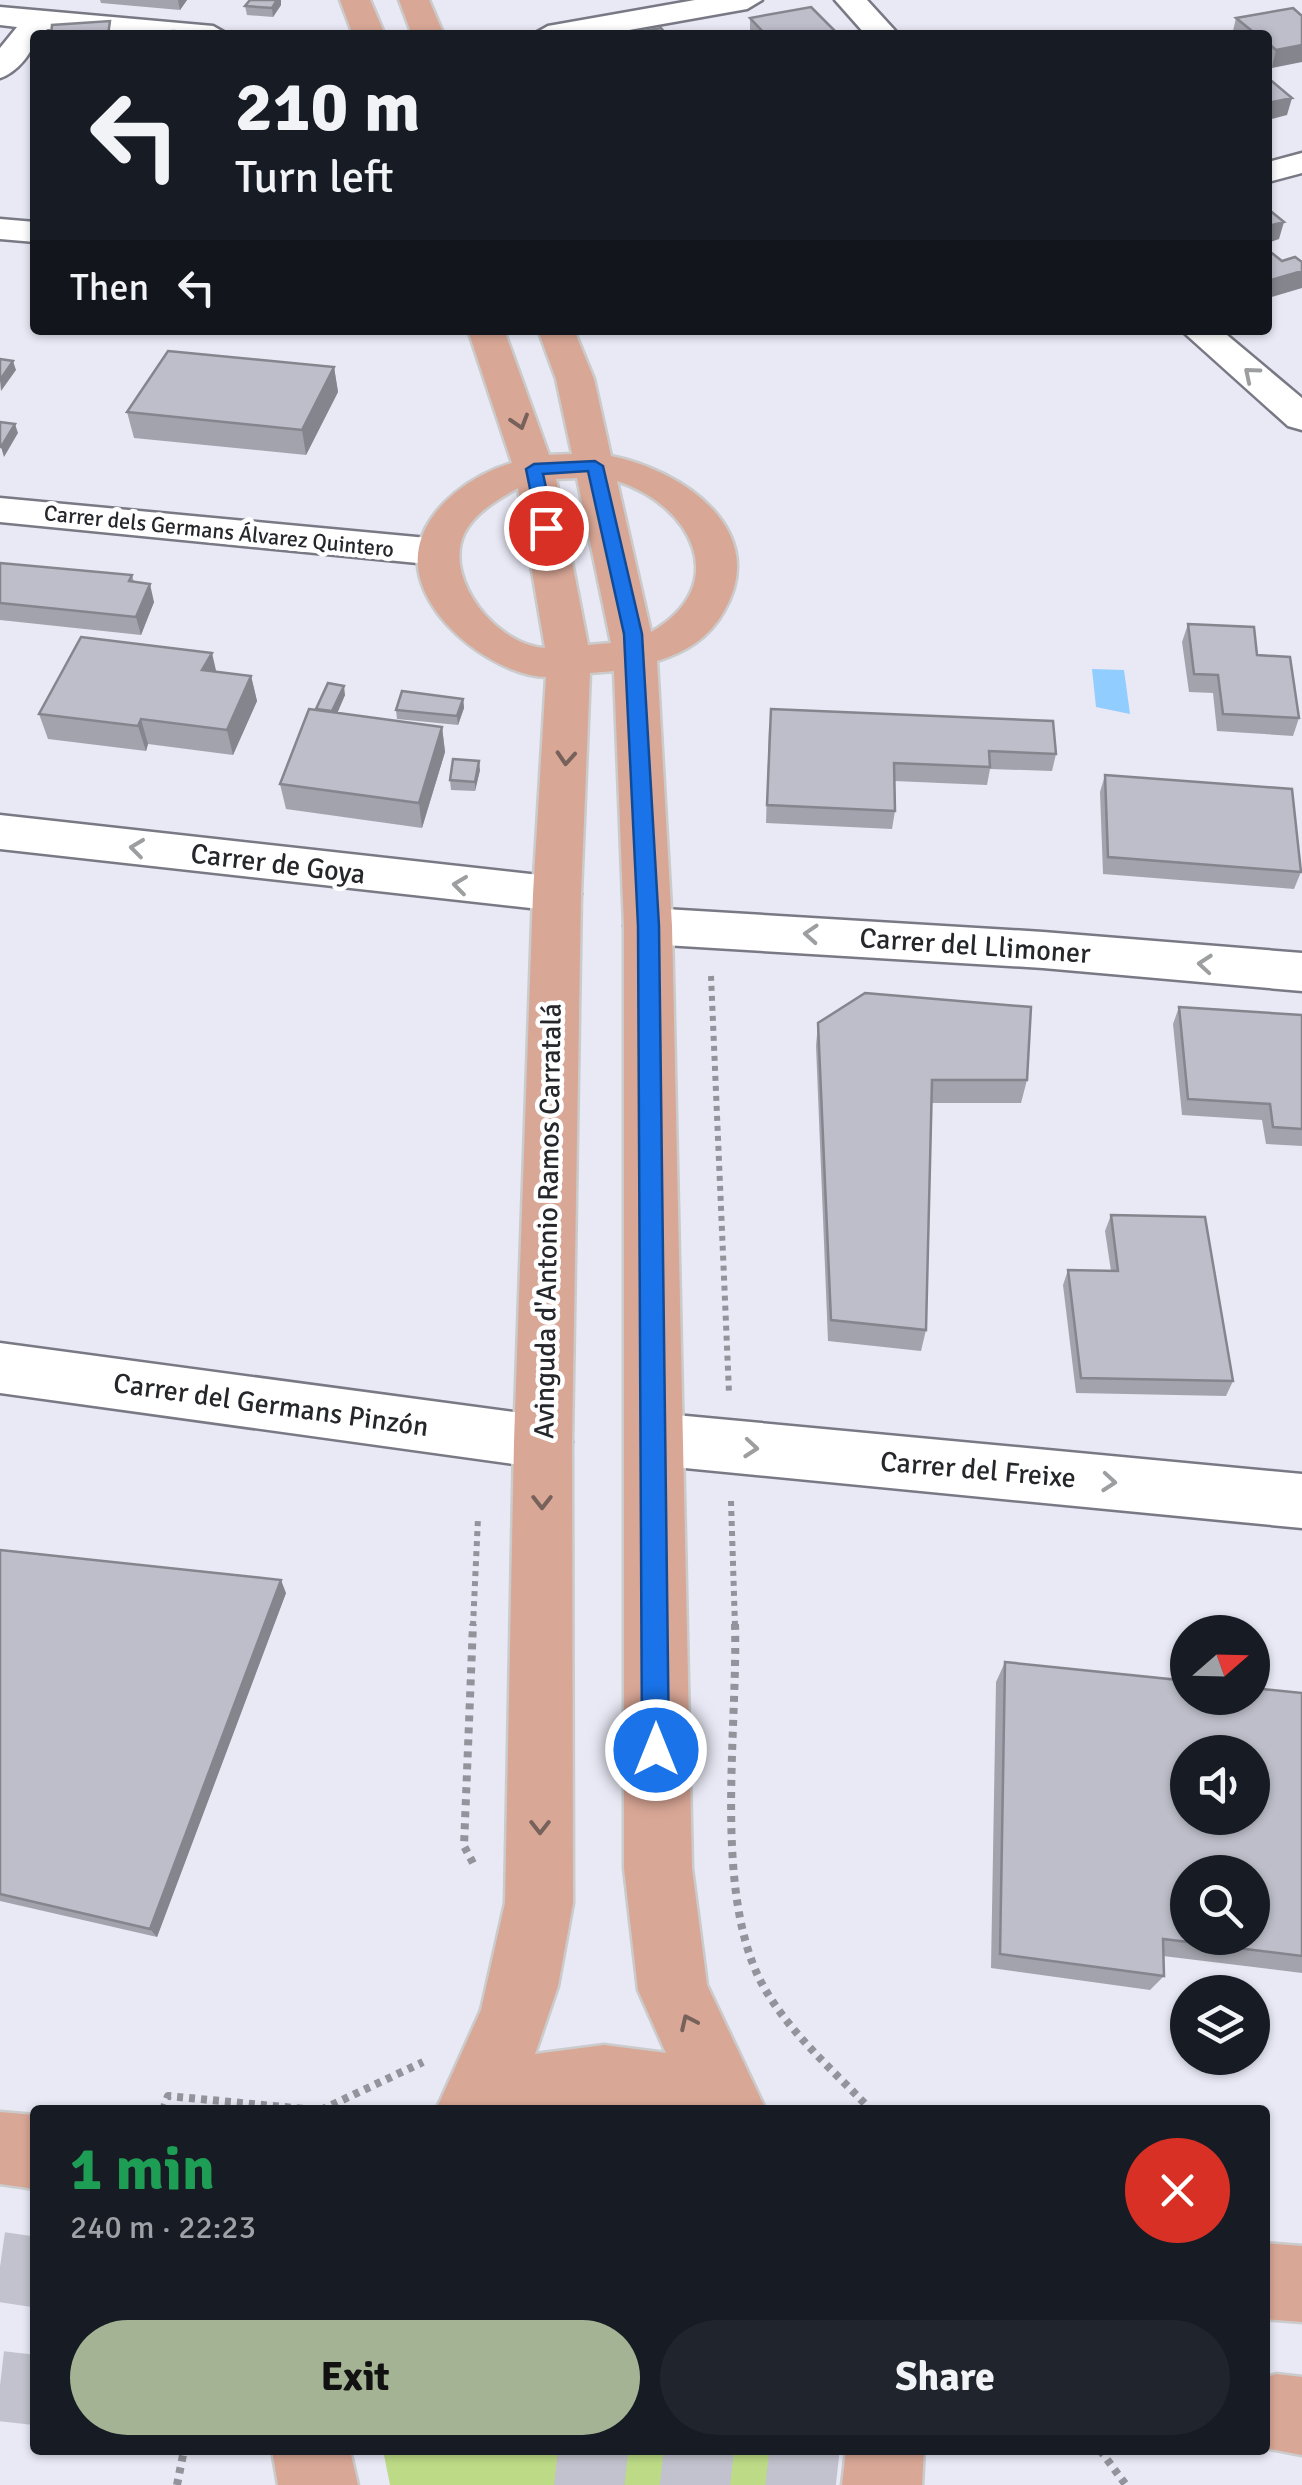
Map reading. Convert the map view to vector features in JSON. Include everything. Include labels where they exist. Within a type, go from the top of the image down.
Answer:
[{"type":"main road","points":[[355,0],[368,30]]},
{"type":"main road","points":[[414,0],[426,30]]},
{"type":"main road","name":"Avinguda d'Antonio Ramos Carratalá","points":[[475,2105],[509,2042],[530,1974],[540,1903],[542,1442],[556,894],[569,660],[534,469],[488,335]]},
{"type":"main road","points":[[558,335],[576,379],[634,656],[648,926],[658,1868],[673,1990],[725,2105]]},
{"type":"main road","points":[[595,466],[621,468],[646,477],[684,501],[706,528],[718,554],[714,585],[700,618],[668,642],[634,656],[536,662],[497,644],[462,617],[446,587],[438,552],[444,534],[471,503],[508,477],[534,469],[595,466]]},
{"type":"main road","points":[[494,2105],[519,2093],[566,2083],[627,2079],[680,2090],[715,2105]]},
{"type":"main road","points":[[0,2148],[30,2151]]},
{"type":"main road","points":[[1270,2281],[1302,2284]]},
{"type":"main road","points":[[312,2455],[318,2485]]},
{"type":"main road","points":[[882,2485],[885,2455]]},
{"type":"street","points":[[576,30],[747,0]]},
{"type":"street","points":[[850,0],[878,30]]},
{"type":"street","points":[[0,16],[154,30]]},
{"type":"street","points":[[31,30],[39,20]]},
{"type":"street","points":[[0,68],[30,31]]},
{"type":"street","points":[[1272,171],[1302,163]]},
{"type":"street","points":[[0,229],[30,232]]},
{"type":"street","points":[[1205,335],[1302,418]]},
{"type":"street","name":"Carrer dels Germans Álvarez Quintero","points":[[0,510],[438,552]]},
{"type":"street","name":"Carrer de Goya","points":[[0,832],[556,894]]},
{"type":"street","name":"Carrer del Llimoner","points":[[648,926],[705,927],[1302,972]]},
{"type":"street","name":"Carrer del Germans Pinzón","points":[[0,1368],[542,1442]]},
{"type":"street","name":"Carrer del Freixe","points":[[654,1438],[1302,1501]]},
{"type":"path","points":[[705,927],[731,1446],[736,1702],[732,1788],[740,1915],[760,1980],[790,2024],[865,2105]]},
{"type":"path","points":[[477,1870],[464,1846],[482,1434]]},
{"type":"path","points":[[329,2105],[425,2062],[434,2044]]},
{"type":"path","points":[[165,2105],[168,2096],[264,2105]]},
{"type":"path","points":[[177,2485],[183,2455]]},
{"type":"path","points":[[1104,2455],[1126,2485]]},
{"type":"green space","points":[[384,2455],[828,2455],[821,2485],[390,2485]]},
{"type":"water","points":[[1092,669],[1124,670],[1130,714],[1096,707]]},
{"type":"building","points":[[250,0],[277,0],[272,8],[245,6]]},
{"type":"building","points":[[811,7],[834,30],[761,30],[750,18]]},
{"type":"building","points":[[1293,8],[1302,16],[1302,45],[1276,50],[1272,46],[1272,30],[1251,30],[1236,18]]},
{"type":"building","points":[[110,21],[109,30],[52,30],[52,25]]},
{"type":"building","points":[[1272,81],[1292,98],[1272,102]]},
{"type":"building","points":[[1272,212],[1284,222],[1272,225]]},
{"type":"building","points":[[1272,253],[1282,261],[1295,257],[1302,262],[1302,271],[1272,280]]},
{"type":"building","points":[[168,351],[334,367],[302,430],[127,412]]},
{"type":"building","points":[[0,359],[13,361],[0,380]]},
{"type":"building","points":[[0,422],[15,424],[1,447],[0,447]]},
{"type":"building","points":[[0,563],[132,575],[129,581],[150,584],[136,617],[0,603]]},
{"type":"building","points":[[1188,624],[1254,627],[1257,655],[1290,657],[1299,718],[1223,714],[1218,675],[1194,674]]},
{"type":"building","points":[[81,637],[212,653],[202,670],[251,676],[227,730],[141,719],[138,726],[39,714]]},
{"type":"building","points":[[328,683],[344,686],[332,711],[316,709]]},
{"type":"building","points":[[402,691],[463,699],[457,716],[396,710]]},
{"type":"building","points":[[309,709],[442,727],[419,803],[280,784]]},
{"type":"building","points":[[771,709],[1053,721],[1056,754],[989,751],[990,767],[894,763],[895,811],[767,805]]},
{"type":"building","points":[[453,759],[479,761],[475,782],[450,780]]},
{"type":"building","points":[[1105,775],[1292,789],[1301,872],[1108,857]]},
{"type":"building","points":[[865,993],[1031,1007],[1027,1080],[932,1080],[926,1330],[831,1320],[818,1023]]},
{"type":"building","points":[[1179,1007],[1302,1015],[1302,1129],[1273,1127],[1270,1104],[1188,1099]]},
{"type":"building","points":[[1111,1215],[1205,1217],[1233,1381],[1081,1378],[1068,1270],[1118,1271]]},
{"type":"building","points":[[0,1550],[281,1580],[150,1929],[0,1894]]},
{"type":"building","points":[[1005,1662],[1170,1679],[1170,1715],[1270,1715],[1270,1690],[1302,1693],[1302,1956],[1270,1952],[1270,1855],[1170,1855],[1170,1940],[1163,1939],[1164,1976],[1000,1954]]},
{"type":"tunnel","points":[[0,2267],[30,2271]]},
{"type":"tunnel","points":[[0,2386],[30,2389]]},
{"type":"tunnel","points":[[602,2455],[865,2485]]},
{"type":"route","points":[[546,528],[534,469],[595,466],[633,634],[648,926],[656,1750]]}]
